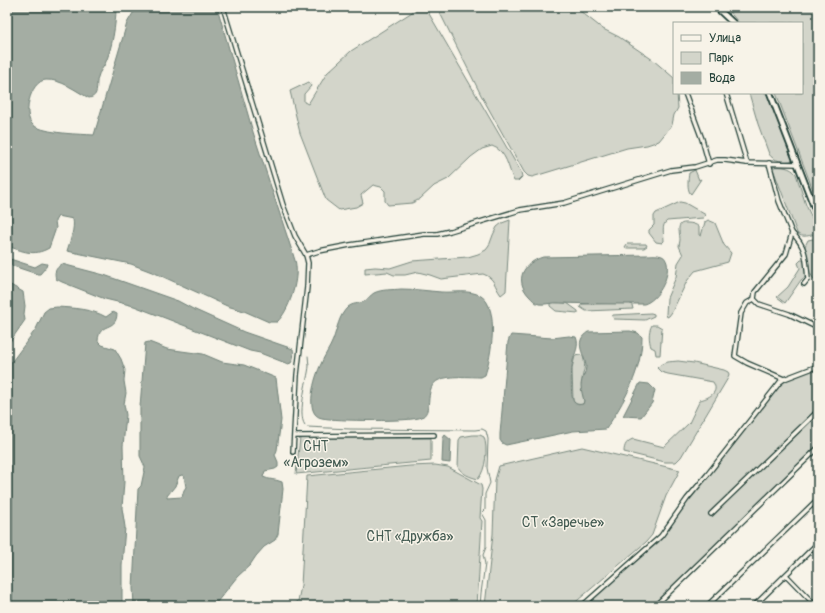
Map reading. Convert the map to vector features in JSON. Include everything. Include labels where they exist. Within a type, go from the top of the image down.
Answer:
[{"type":"main road","points":[[716,7],[732,22]]},
{"type":"main road","points":[[770,94],[818,217]]},
{"type":"street","points":[[223,7],[283,205],[295,236],[306,256],[308,264],[309,272],[297,375],[293,452]]},
{"type":"street","points":[[685,94],[702,139],[709,164]]},
{"type":"street","points":[[726,94],[747,163]]},
{"type":"street","points":[[306,256],[319,251],[350,245],[450,231],[520,210],[564,203],[671,170],[691,168],[725,160],[747,163],[798,164]]},
{"type":"street","points":[[769,163],[779,201],[792,233],[800,241],[804,251],[808,279],[804,284]]},
{"type":"street","points":[[784,379],[747,363],[735,356],[741,313],[747,303],[754,298],[755,292],[786,254],[792,233]]},
{"type":"street","points":[[754,298],[759,304],[789,314],[818,328]]},
{"type":"street","points":[[582,606],[661,536],[687,499],[780,382],[784,379],[818,366]]},
{"type":"street","points":[[711,514],[818,411]]},
{"type":"street","points":[[295,436],[434,436]]},
{"type":"street","points":[[655,606],[818,448]]},
{"type":"street","points":[[707,606],[818,498]]},
{"type":"street","points":[[754,606],[818,543]]},
{"type":"street","points":[[786,575],[816,606]]},
{"type":"green space","points":[[420,7],[424,7],[428,12],[521,172],[522,177],[518,181],[514,181],[504,156],[497,148],[492,146],[482,149],[471,157],[448,179],[434,186],[420,199],[412,203],[388,205],[385,201],[385,191],[381,187],[373,185],[361,195],[363,203],[356,207],[339,210],[326,200],[300,133],[290,91],[309,82],[311,86],[304,94],[304,102],[308,104],[327,73],[351,51]]},
{"type":"green space","points":[[437,7],[575,7],[603,29],[619,37],[653,60],[673,77],[673,94],[677,94],[678,108],[674,115],[672,125],[659,141],[647,145],[627,148],[532,177],[528,176],[524,172],[481,95]]},
{"type":"green space","points":[[725,7],[818,7],[818,203],[776,94],[803,94],[803,22],[738,22]]},
{"type":"green space","points":[[749,94],[767,94],[793,160],[780,161],[773,158],[769,154]]},
{"type":"green space","points":[[773,167],[786,168],[792,170],[796,174],[806,205],[818,233],[801,236],[797,233]]},
{"type":"green space","points":[[695,170],[699,180],[701,179],[691,194],[688,186],[689,173]]},
{"type":"green space","points":[[680,202],[685,203],[706,215],[703,218],[667,221],[663,227],[664,241],[662,243],[656,242],[649,233],[649,230],[654,225],[654,216],[656,213]]},
{"type":"green space","points":[[510,220],[506,291],[501,295],[492,280],[483,274],[441,279],[418,272],[405,275],[394,275],[387,272],[365,274],[365,268],[390,268],[412,261],[468,257],[478,254],[486,250],[489,246],[497,227]]},
{"type":"green space","points":[[708,220],[715,223],[724,245],[731,253],[728,262],[695,271],[687,281],[672,312],[667,317],[667,298],[676,277],[678,263],[683,255],[679,246],[680,226],[683,223],[696,225],[699,227],[699,235],[701,236],[705,222]]},
{"type":"green space","points":[[813,239],[818,243],[818,286],[810,273],[805,246],[808,240]]},
{"type":"green space","points":[[627,244],[646,244],[647,246],[644,248],[627,248],[625,247]]},
{"type":"green space","points":[[801,260],[804,260],[806,276],[801,280],[785,303],[777,297],[788,287],[800,268],[798,263]]},
{"type":"green space","points":[[550,303],[567,303],[578,311],[578,313],[556,311],[550,306]]},
{"type":"green space","points":[[629,303],[632,305],[633,309],[586,311],[580,307],[582,304]]},
{"type":"green space","points":[[654,314],[654,316],[645,320],[614,319],[612,317],[613,315]]},
{"type":"green space","points":[[652,325],[657,325],[662,328],[660,355],[656,355],[655,349],[651,347],[649,336]]},
{"type":"green space","points":[[575,356],[583,356],[585,364],[582,378],[584,401],[583,404],[576,404],[573,401],[572,368]]},
{"type":"green space","points":[[678,361],[724,370],[729,374],[728,378],[681,457],[676,462],[665,462],[624,452],[626,444],[633,439],[664,447],[689,423],[700,400],[706,398],[714,392],[715,386],[713,382],[668,374],[661,372],[657,368],[664,363]]},
{"type":"green space","points":[[818,368],[818,445],[653,606],[582,606],[659,542],[677,514],[781,383],[791,377]]},
{"type":"green space","points":[[480,435],[484,437],[486,447],[486,459],[481,475],[478,479],[466,475],[458,467],[459,440],[461,437]]},
{"type":"green space","name":"СНТ «Агрозем»","points":[[300,438],[431,438],[431,461],[296,474]]},
{"type":"green space","name":"СТ «Заречье»","points":[[582,447],[680,470],[666,496],[652,535],[646,542],[571,606],[485,606],[493,534],[495,480],[499,466]]},
{"type":"green space","name":"СНТ «Дружба»","points":[[435,465],[448,467],[481,485],[480,518],[482,521],[477,606],[292,606],[298,601],[301,586],[307,476]]},
{"type":"water","points":[[7,7],[116,8],[112,44],[105,64],[97,80],[95,95],[89,98],[63,83],[46,80],[35,86],[29,101],[29,117],[31,123],[36,127],[57,132],[94,135],[127,23],[138,7],[217,7],[253,132],[296,263],[296,280],[292,296],[285,311],[277,322],[269,322],[244,311],[227,306],[157,274],[131,264],[67,251],[73,231],[73,219],[58,216],[55,221],[56,228],[49,248],[43,251],[33,253],[7,246]]},
{"type":"water","points":[[663,256],[667,262],[667,275],[658,293],[649,302],[644,304],[539,304],[529,296],[524,290],[522,284],[523,273],[526,268],[530,263],[543,257]]},
{"type":"water","points":[[7,258],[35,267],[42,263],[47,264],[40,274],[37,274],[7,264]]},
{"type":"water","points":[[62,264],[104,275],[178,301],[244,332],[293,349],[294,356],[292,361],[288,364],[260,353],[250,351],[134,306],[105,299],[62,282],[56,279],[55,274],[56,269]]},
{"type":"water","points":[[7,283],[23,292],[25,320],[7,346]]},
{"type":"water","points":[[401,289],[466,292],[481,296],[487,302],[492,322],[492,333],[490,357],[485,375],[481,377],[448,377],[434,383],[431,388],[426,414],[415,419],[330,419],[322,418],[316,415],[313,410],[312,403],[314,386],[342,314],[348,307],[365,301],[374,293],[384,290]]},
{"type":"water","points":[[49,308],[76,308],[101,314],[106,317],[113,312],[117,314],[114,323],[101,331],[98,341],[102,345],[115,349],[125,370],[124,381],[126,393],[124,404],[126,415],[123,446],[124,482],[122,508],[125,527],[122,565],[122,606],[7,606],[7,368],[36,329],[44,312]]},
{"type":"water","points":[[630,331],[638,333],[642,337],[639,362],[631,386],[606,429],[573,431],[506,445],[502,443],[500,440],[500,434],[508,342],[511,335],[552,338],[569,336],[576,337],[577,344],[572,365],[571,389],[574,402],[579,405],[583,404],[584,401],[581,385],[586,367],[580,345],[583,336],[588,332]]},
{"type":"water","points":[[149,342],[167,349],[203,354],[222,362],[244,365],[276,378],[281,420],[275,455],[278,462],[278,467],[265,471],[263,477],[282,482],[283,489],[278,534],[275,540],[264,547],[217,602],[211,606],[134,606],[133,588],[138,489],[141,486],[145,467],[140,456],[140,407],[145,343]],"holes":[[[179,476],[184,476],[186,487],[182,497],[167,498],[175,486]]]},
{"type":"water","points":[[640,383],[649,384],[655,390],[652,403],[641,417],[623,416]]},
{"type":"water","points":[[445,435],[451,440],[450,463],[442,462],[443,438]]},
{"type":"waterway","points":[[308,356],[309,366],[302,408],[302,416],[307,427],[350,429],[482,429],[486,431],[488,439],[487,468],[490,483],[485,494],[485,510],[482,513],[486,520],[486,547],[483,555],[485,564],[480,606]]}]
